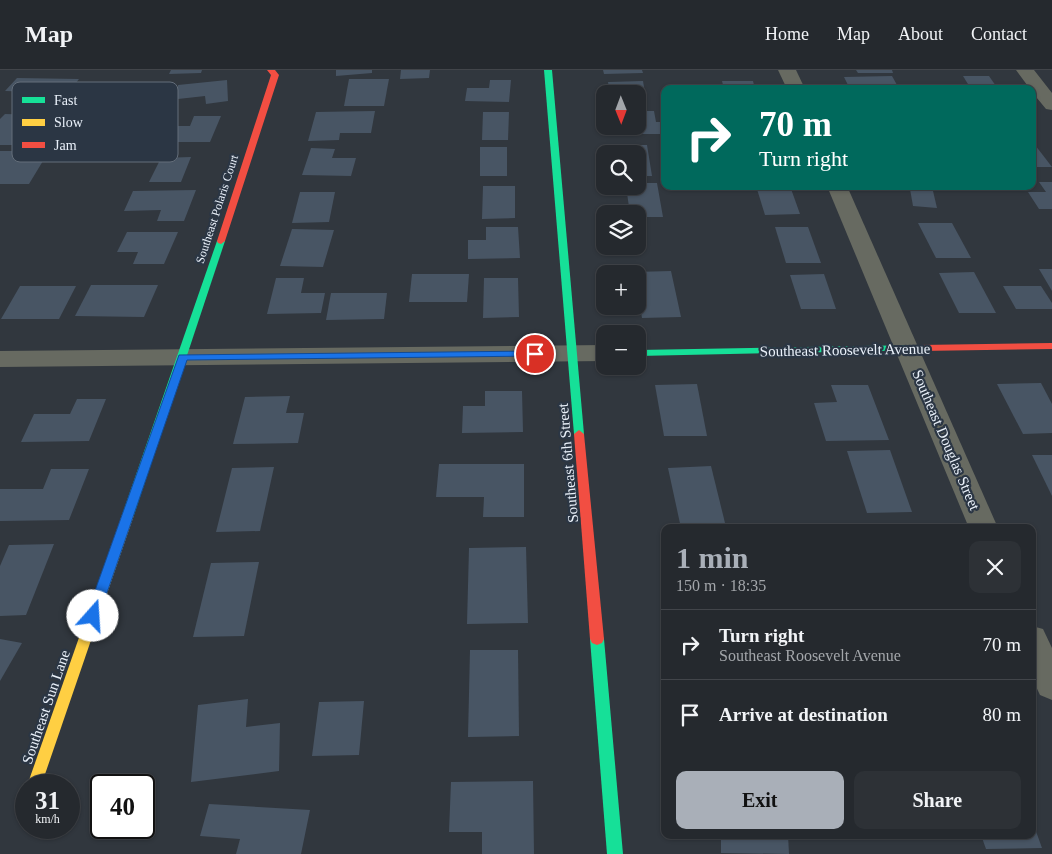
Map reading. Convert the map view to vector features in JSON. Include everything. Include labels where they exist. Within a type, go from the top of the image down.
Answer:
[{"type":"street","name":"Southeast Polaris Court","points":[[183,357],[275,75],[272,70]]},
{"type":"street","name":"Southeast 6th Street","points":[[548,70],[574,354],[615,854]]},
{"type":"street","points":[[788,70],[794,85]]},
{"type":"street","points":[[1025,70],[1052,105]]},
{"type":"street","name":"Southeast Douglas Street","points":[[839,190],[982,524]]},
{"type":"street","name":"Southeast Roosevelt Avenue","points":[[646,353],[908,350],[1052,346]]},
{"type":"street","points":[[0,359],[596,353]]},
{"type":"street","name":"Southeast Sun Lane","points":[[38,774],[183,357]]},
{"type":"street","points":[[1036,648],[1052,685]]},
{"type":"building","points":[[171,70],[202,70],[201,73],[169,74]]},
{"type":"building","points":[[336,70],[372,70],[372,73],[336,76]]},
{"type":"building","points":[[401,70],[430,70],[429,78],[400,79]]},
{"type":"building","points":[[603,70],[642,70],[643,73],[604,74]]},
{"type":"building","points":[[856,70],[892,70],[893,73],[858,73]]},
{"type":"building","points":[[892,76],[897,85],[848,85],[844,77]]},
{"type":"building","points":[[963,76],[989,76],[995,85],[969,85]]},
{"type":"building","points":[[17,78],[79,79],[77,82],[13,82]]},
{"type":"building","points":[[349,79],[389,79],[384,106],[344,106]]},
{"type":"building","points":[[227,80],[228,101],[206,104],[205,96],[178,99],[178,85]]},
{"type":"building","points":[[490,80],[511,80],[509,102],[465,101],[467,88],[489,88]]},
{"type":"building","points":[[643,81],[644,85],[608,85],[608,82]]},
{"type":"building","points":[[722,81],[753,81],[754,85],[723,85]]},
{"type":"building","points":[[12,83],[12,91],[5,91]]},
{"type":"building","points":[[375,111],[371,133],[340,133],[339,140],[308,141],[316,112]]},
{"type":"building","points":[[646,111],[654,111],[656,122],[661,122],[661,134],[646,134]]},
{"type":"building","points":[[483,112],[509,112],[508,140],[482,140]]},
{"type":"building","points":[[5,114],[12,114],[12,145],[0,145],[0,119]]},
{"type":"building","points":[[194,116],[221,116],[210,142],[178,142],[178,126],[190,126]]},
{"type":"building","points":[[646,145],[647,145],[652,176],[646,176]]},
{"type":"building","points":[[1036,146],[1052,167],[1036,167]]},
{"type":"building","points":[[480,147],[507,147],[507,176],[480,176]]},
{"type":"building","points":[[311,148],[335,149],[332,158],[356,158],[351,176],[302,175]]},
{"type":"building","points":[[0,151],[12,151],[12,162],[42,162],[29,184],[0,184]]},
{"type":"building","points":[[178,157],[191,157],[181,182],[149,182],[159,162],[178,162]]},
{"type":"building","points":[[1039,182],[1052,182],[1052,209],[1039,209],[1028,192],[1046,192]]},
{"type":"building","points":[[646,183],[657,183],[663,217],[646,217],[646,205],[629,205],[627,195],[646,195]]},
{"type":"building","points":[[483,186],[515,186],[515,218],[482,219]]},
{"type":"building","points":[[196,190],[184,221],[157,221],[161,210],[124,211],[133,191]]},
{"type":"building","points":[[757,190],[791,190],[800,214],[765,215]]},
{"type":"building","points":[[910,190],[933,191],[937,208],[913,206]]},
{"type":"building","points":[[300,192],[335,192],[329,222],[292,223]]},
{"type":"building","points":[[918,223],[952,223],[971,258],[936,258]]},
{"type":"building","points":[[486,227],[518,227],[520,258],[468,259],[468,240],[486,240]]},
{"type":"building","points":[[775,227],[808,227],[821,263],[786,263]]},
{"type":"building","points":[[292,229],[334,230],[323,267],[280,266]]},
{"type":"building","points":[[127,232],[178,232],[164,264],[133,264],[138,252],[117,252]]},
{"type":"building","points":[[1039,269],[1052,269],[1052,291]]},
{"type":"building","points":[[671,271],[681,317],[642,318],[642,315],[646,315],[646,272]]},
{"type":"building","points":[[974,272],[996,313],[959,313],[939,273]]},
{"type":"building","points":[[412,274],[469,274],[467,302],[409,302]]},
{"type":"building","points":[[824,274],[836,309],[801,309],[790,275]]},
{"type":"building","points":[[276,278],[304,278],[301,293],[325,293],[321,313],[267,314]]},
{"type":"building","points":[[484,278],[518,278],[519,317],[483,318]]},
{"type":"building","points":[[91,285],[158,285],[144,317],[75,316]]},
{"type":"building","points":[[20,286],[76,286],[59,319],[1,319]]},
{"type":"building","points":[[1003,286],[1041,286],[1052,303],[1052,309],[1016,309]]},
{"type":"building","points":[[331,293],[387,293],[384,319],[326,320]]},
{"type":"building","points":[[1041,383],[1052,404],[1052,433],[1023,434],[997,384]]},
{"type":"building","points":[[697,384],[707,436],[664,436],[655,385]]},
{"type":"building","points":[[831,385],[868,385],[889,440],[826,441],[814,403],[837,402]]},
{"type":"building","points":[[485,391],[522,391],[523,432],[462,433],[463,406],[485,406]]},
{"type":"building","points":[[290,396],[286,413],[304,413],[298,443],[233,444],[245,397]]},
{"type":"building","points":[[77,399],[106,399],[89,441],[21,442],[34,414],[70,414]]},
{"type":"building","points":[[890,450],[912,512],[867,513],[847,451]]},
{"type":"building","points":[[1032,455],[1052,455],[1052,496]]},
{"type":"building","points":[[439,464],[524,464],[524,517],[483,517],[484,497],[436,497]]},
{"type":"building","points":[[711,466],[725,524],[680,524],[668,468]]},
{"type":"building","points":[[274,467],[260,531],[216,532],[232,468]]},
{"type":"building","points":[[51,469],[89,469],[69,520],[0,521],[0,489],[43,489]]},
{"type":"building","points":[[54,544],[26,615],[0,616],[0,566],[9,545]]},
{"type":"building","points":[[526,547],[528,623],[467,624],[469,548]]},
{"type":"building","points":[[259,562],[244,636],[193,637],[211,563]]},
{"type":"building","points":[[0,639],[22,643],[0,681]]},
{"type":"building","points":[[470,650],[518,650],[519,736],[468,737]]},
{"type":"building","points":[[248,699],[246,727],[280,723],[279,771],[191,782],[198,705]]},
{"type":"building","points":[[364,701],[359,755],[312,756],[319,702]]},
{"type":"building","points":[[533,781],[534,854],[482,854],[482,832],[449,832],[451,782]]},
{"type":"building","points":[[209,804],[310,810],[301,854],[236,854],[240,839],[200,836]]},
{"type":"building","points":[[1036,831],[1042,848],[986,849],[982,839],[1036,839]]},
{"type":"building","points":[[721,839],[788,839],[789,854],[721,853]]},
{"type":"traffic: fast","points":[[548,70],[579,434]]},
{"type":"traffic: fast","points":[[128,515],[221,241]]},
{"type":"traffic: fast","points":[[646,353],[920,348]]},
{"type":"traffic: fast","points":[[597,639],[615,854]]},
{"type":"traffic: slow","points":[[38,774],[128,515]]},
{"type":"traffic: jam","points":[[221,241],[275,75],[271,70]]},
{"type":"traffic: jam","points":[[920,348],[1052,346]]},
{"type":"traffic: jam","points":[[579,434],[597,639]]},
{"type":"route","points":[[93,616],[183,357],[535,354]]}]
